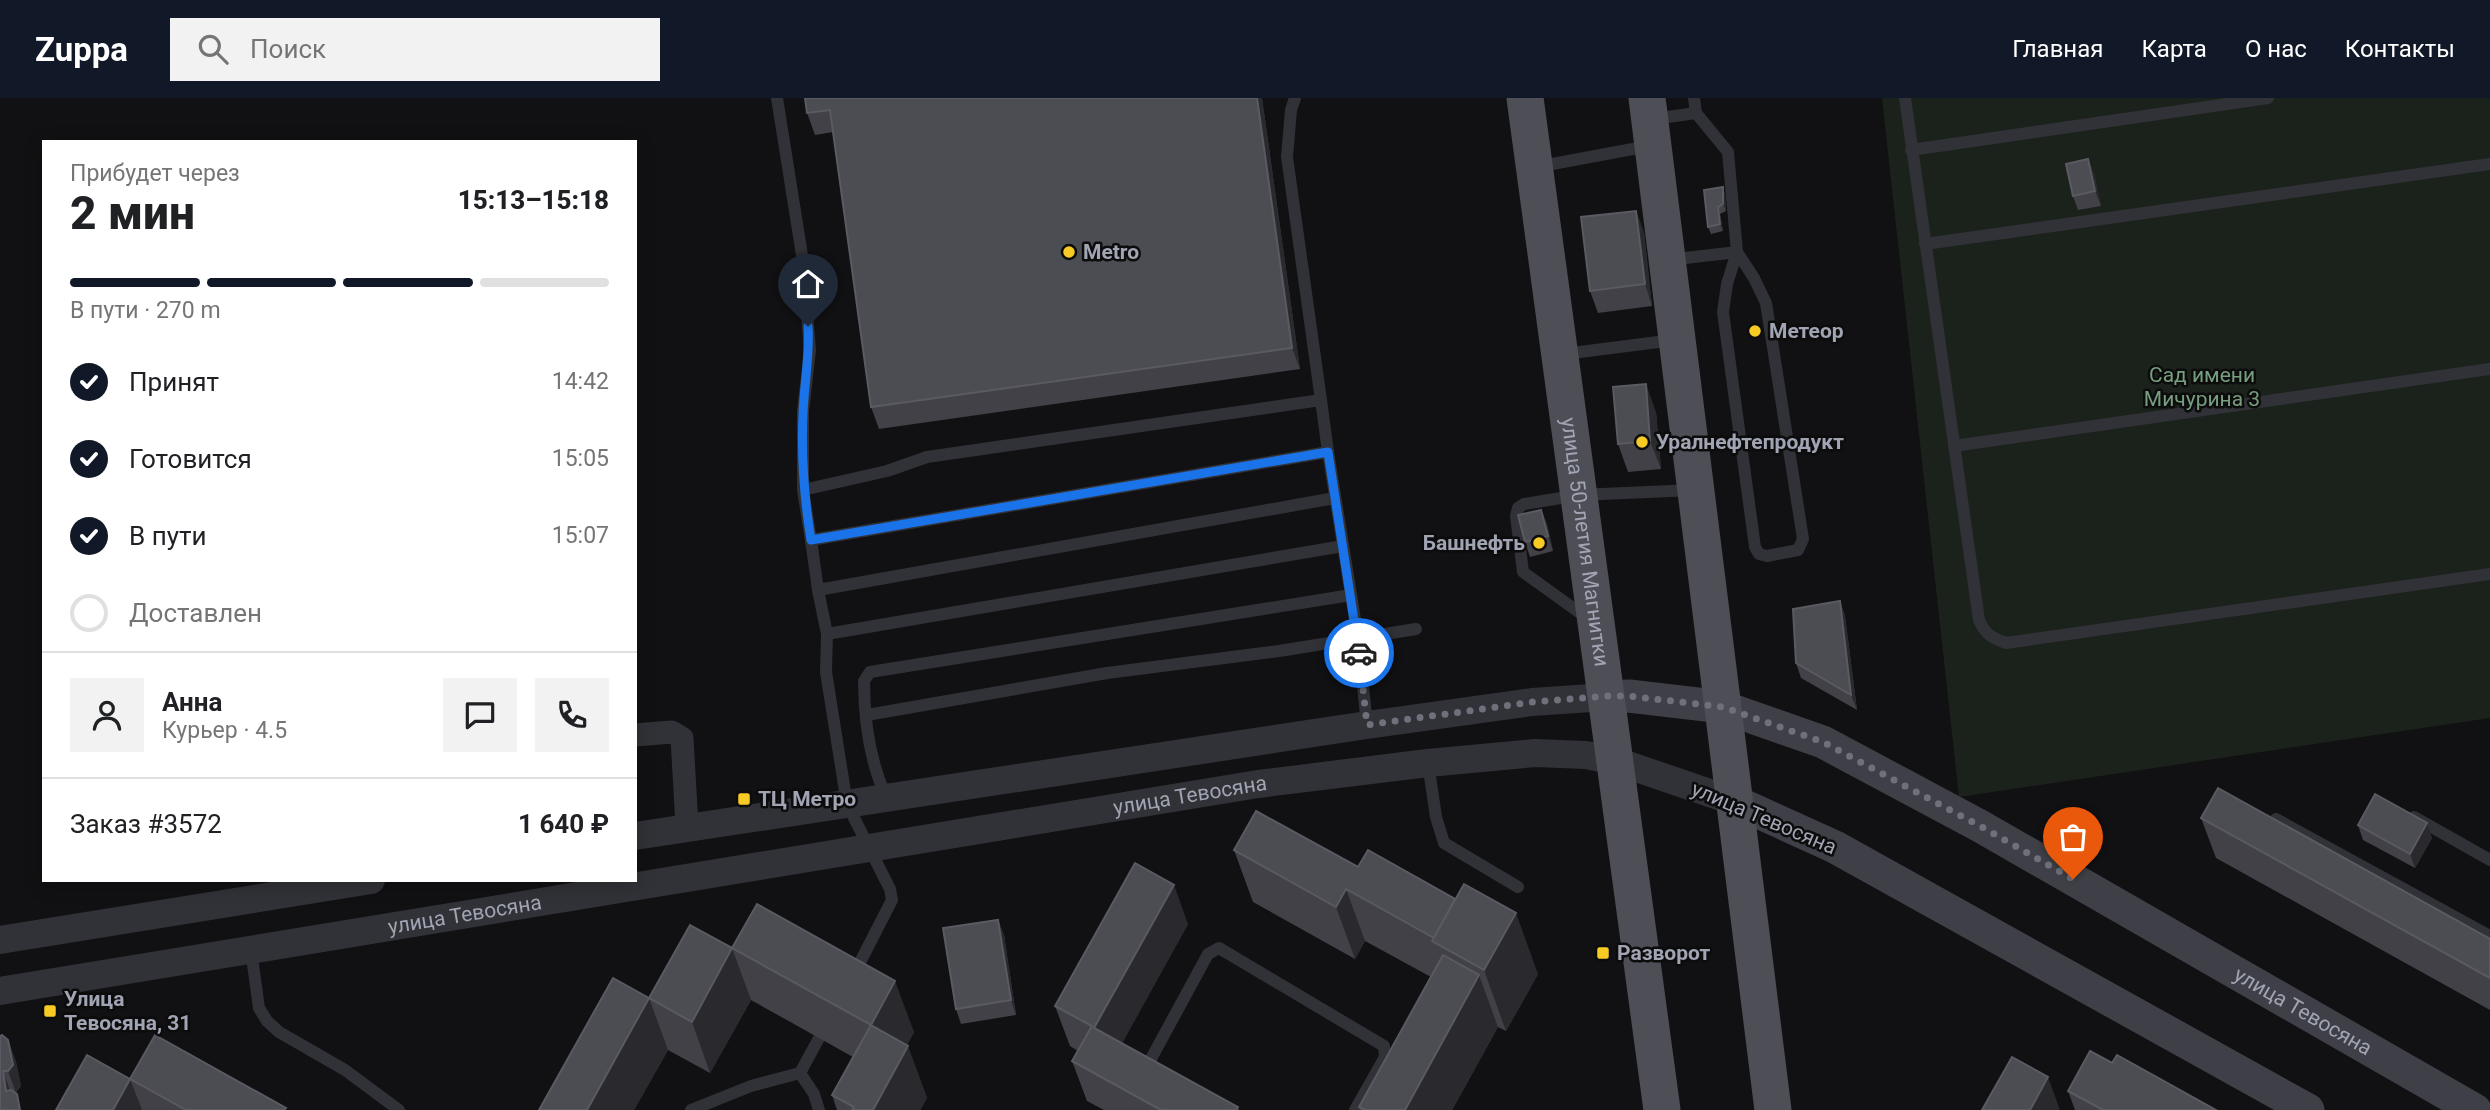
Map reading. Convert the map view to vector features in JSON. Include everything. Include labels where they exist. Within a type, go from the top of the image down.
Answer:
[{"type":"main road","name":"улица 50-летия Магнитки","points":[[1525,98],[1662,1110]]},
{"type":"main road","points":[[1650,121],[1773,1110]]},
{"type":"main road","name":"улица Тевосяна","points":[[1606,696],[1629,696],[1723,707],[1823,742],[1992,833],[2475,1110]]},
{"type":"main road","name":"улица Тевосяна","points":[[1736,802],[1835,847],[2308,1110]]},
{"type":"street","name":"улица Тевосяна","points":[[637,836],[1367,725],[1532,702],[1606,696]]},
{"type":"street","points":[[637,735],[672,732],[682,738],[687,826]]},
{"type":"street","name":"улица Тевосяна","points":[[0,991],[1258,784],[1429,763],[1535,753],[1586,755],[1616,761],[1736,802]]},
{"type":"street","points":[[0,940],[359,882]]},
{"type":"lane","points":[[777,98],[802,255],[810,350],[803,411],[803,490],[827,634],[826,672],[847,804],[890,889],[892,900],[844,993]]},
{"type":"lane","points":[[1295,98],[1287,157],[1328,452],[1358,638],[1367,725]]},
{"type":"lane","points":[[1694,98],[1696,113],[1728,152],[1737,252],[1727,284],[1723,312],[1755,547],[1759,554],[1767,556],[1798,550],[1803,539],[1766,303],[1737,252]]},
{"type":"lane","points":[[1905,98],[1979,620],[1992,639],[2006,643],[2490,574]]},
{"type":"lane","points":[[1911,150],[2268,98]]},
{"type":"lane","points":[[1535,167],[1650,121],[1696,113]]},
{"type":"lane","points":[[1925,244],[2490,164]]},
{"type":"lane","points":[[1668,260],[1737,252]]},
{"type":"lane","points":[[1560,355],[1678,340]]},
{"type":"lane","points":[[1954,446],[2490,369]]},
{"type":"lane","points":[[803,490],[887,471],[927,457],[1321,400]]},
{"type":"lane","points":[[811,540],[1328,452]]},
{"type":"lane","points":[[1596,624],[1525,574],[1516,516],[1518,509],[1524,504],[1579,495],[1697,489]]},
{"type":"lane","points":[[818,590],[1335,498]]},
{"type":"lane","points":[[827,634],[1343,546]]},
{"type":"lane","points":[[886,797],[876,774],[864,686],[866,676],[877,670],[1351,595]]},
{"type":"lane","points":[[867,715],[1107,673],[1279,651],[1416,629]]},
{"type":"lane","points":[[1429,763],[1436,817],[1444,843],[1518,887]]},
{"type":"lane","points":[[2408,814],[2490,860]]},
{"type":"lane","points":[[2277,819],[2490,936]]},
{"type":"lane","points":[[1166,1079],[1152,1068],[1150,1061],[1208,954],[1219,948],[1384,1046],[1385,1057],[1355,1110]]},
{"type":"lane","points":[[251,950],[259,1008],[267,1021],[279,1032],[345,1070],[399,1110]]},
{"type":"lane","points":[[691,1110],[751,1086],[800,1073],[819,1038]]},
{"type":"lane","points":[[800,1073],[814,1094],[818,1110]]},
{"type":"green space","name":"Сад имени Мичурина 3","points":[[1882,98],[2490,98],[2490,718],[1959,797]]},
{"type":"building","name":"Metro","points":[[805,98],[1257,98],[1292,348],[871,407],[830,110],[807,113]]},
{"type":"building","points":[[2088,159],[2095,191],[2073,196],[2066,164]]},
{"type":"building","points":[[1723,187],[1723,204],[1718,207],[1720,224],[1708,227],[1704,190]]},
{"type":"building","points":[[1636,211],[1645,284],[1590,291],[1581,217]]},
{"type":"building","points":[[1646,384],[1650,441],[1618,444],[1613,387]]},
{"type":"building","points":[[1541,510],[1548,536],[1525,542],[1518,515]]},
{"type":"building","points":[[1840,601],[1851,695],[1796,663],[1793,609]]},
{"type":"building","points":[[2218,788],[2490,939],[2490,978],[2201,818]]},
{"type":"building","points":[[2375,794],[2427,823],[2410,854],[2358,825]]},
{"type":"building","points":[[1256,811],[1358,867],[1368,850],[1455,899],[1434,938],[1346,889],[1336,907],[1234,850]]},
{"type":"building","points":[[1135,863],[1174,885],[1094,1028],[1238,1107],[1236,1110],[1161,1110],[1072,1061],[1092,1026],[1055,1006]]},
{"type":"building","points":[[1464,884],[1516,913],[1484,970],[1432,941]]},
{"type":"building","points":[[757,904],[895,981],[871,1025],[732,948]]},
{"type":"building","points":[[998,920],[1011,1000],[956,1009],[943,928]]},
{"type":"building","points":[[690,925],[732,948],[692,1022],[649,998]]},
{"type":"building","points":[[1443,955],[1479,975],[1405,1110],[1365,1110],[1359,1107]]},
{"type":"building","points":[[613,978],[649,998],[587,1110],[539,1110]]},
{"type":"building","points":[[871,1025],[908,1046],[873,1110],[852,1110],[854,1107],[832,1095]]},
{"type":"building","points":[[2,1035],[8,1040],[13,1065],[8,1071],[3,1071],[6,1091],[11,1090],[17,1094],[20,1110],[0,1110]]},
{"type":"building","points":[[155,1035],[286,1108],[186,1110],[130,1079]]},
{"type":"building","points":[[2090,1051],[2112,1063],[2117,1055],[2216,1110],[2103,1110],[2068,1091]]},
{"type":"building","points":[[87,1055],[130,1079],[113,1110],[56,1110]]},
{"type":"building","points":[[2012,1057],[2048,1077],[2030,1110],[1982,1110]]},
{"type":"way so far","points":[[1359,653],[1367,725],[1532,702],[1606,696],[1629,696],[1723,707],[1823,742],[2073,879]]},
{"type":"place","name":"Metro","points":[[1069,252]]},
{"type":"place","name":"Метеор","points":[[1755,331]]},
{"type":"place","name":"Уралнефтепродукт","points":[[1642,442]]},
{"type":"place","name":"Башнефть","points":[[1539,543]]},
{"type":"place","name":"ТЦ Метро","points":[[744,799]]},
{"type":"place","name":"Разворот","points":[[1603,953]]},
{"type":"place","name":"Улица Тевосяна, 31","points":[[50,1011]]},
{"type":"route","points":[[808,326],[810,350],[803,411],[803,490],[811,540],[1328,452],[1359,653]]}]
